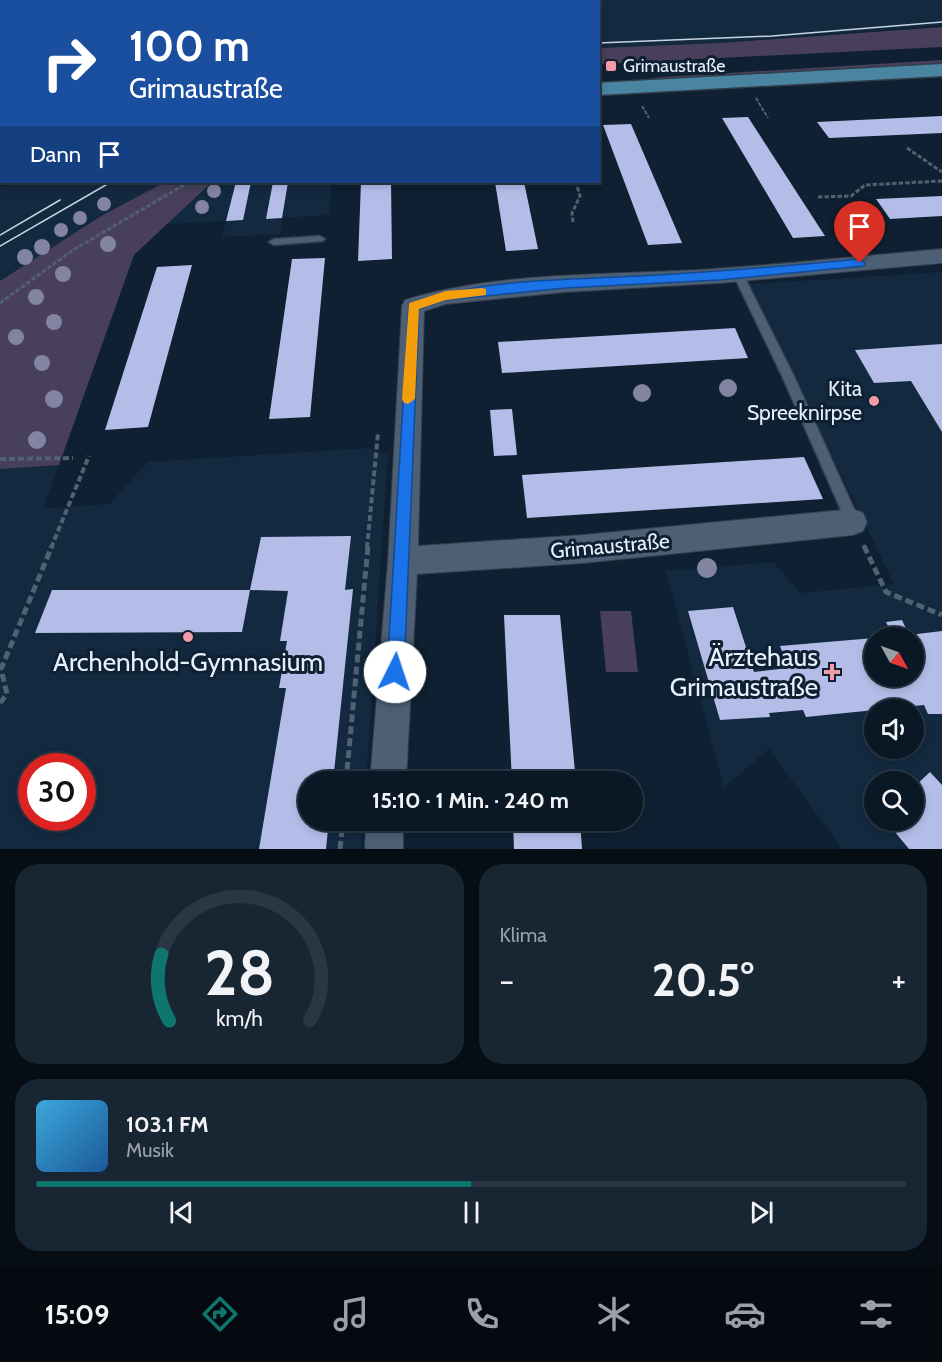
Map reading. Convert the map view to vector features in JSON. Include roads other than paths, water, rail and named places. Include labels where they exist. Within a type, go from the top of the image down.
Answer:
[{"type":"main road","points":[[600,75],[942,57]]},
{"type":"main road","points":[[600,89],[942,70]]},
{"type":"main road","points":[[600,81],[630,80],[654,73]]},
{"type":"street","points":[[389,771],[403,561],[413,306],[458,294],[565,284],[738,274],[942,256]]},
{"type":"street","name":"Grimaustraße","points":[[403,561],[583,549],[853,522]]},
{"type":"street","points":[[384,849],[385,831]]},
{"type":"lane","points":[[274,242],[320,239]]},
{"type":"lane","points":[[738,274],[788,376],[853,522]]},
{"type":"tram line","points":[[600,43],[772,36],[942,22]]},
{"type":"tram line","points":[[0,246],[109,183]]},
{"type":"tram line","points":[[0,235],[60,200]]},
{"type":"place","name":"Grimaustraße","points":[[611,66]]},
{"type":"place","name":"Kita Spreeknirpse","points":[[874,401]]},
{"type":"place","name":"Archenhold-Gymnasium","points":[[188,637]]},
{"type":"place","name":"Ärztehaus Grimaustraße","points":[[832,672]]}]
